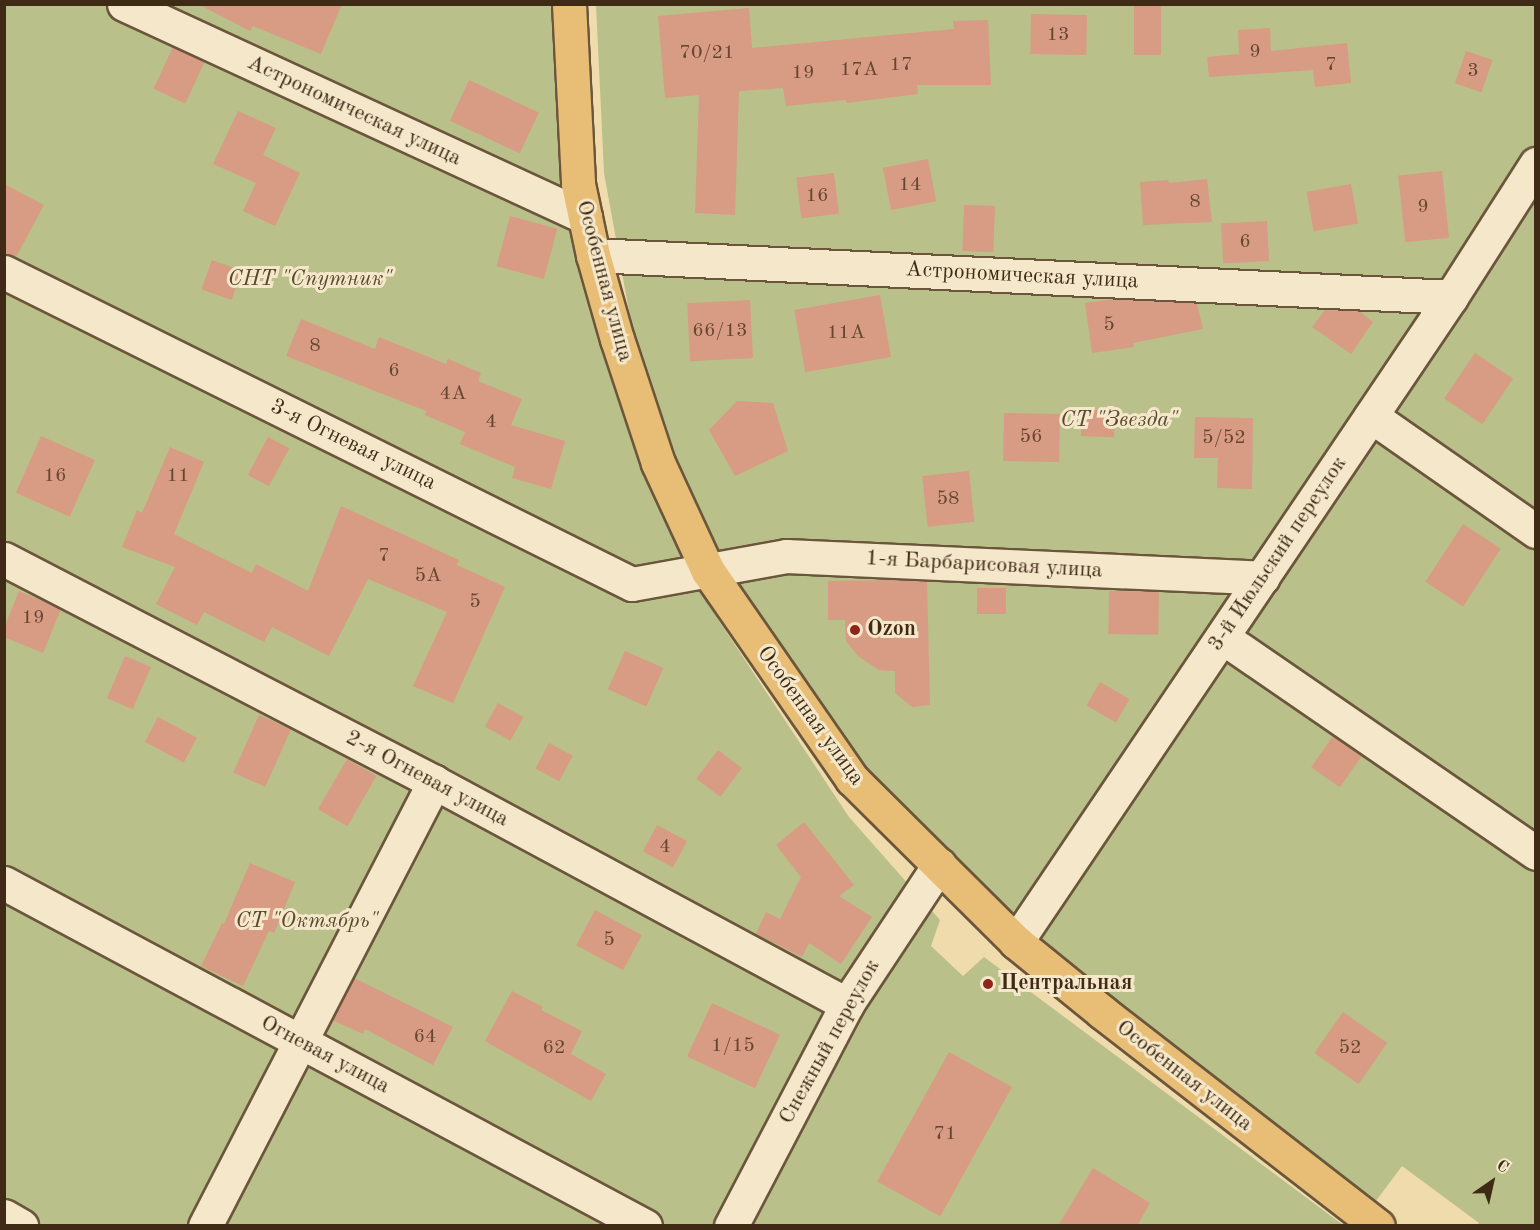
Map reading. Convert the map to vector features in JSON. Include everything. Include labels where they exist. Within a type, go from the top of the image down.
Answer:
[{"type":"main road","name":"Особенная улица","points":[[569,4],[578,184],[593,255],[617,339],[658,463],[708,571],[852,778],[1016,942],[1102,1012],[1378,1226]]},
{"type":"street","name":"Астрономическая улица","points":[[124,4],[585,217]]},
{"type":"street","name":"3-й Июльский переулок","points":[[1016,942],[1451,297],[1536,164]]},
{"type":"street","name":"Астрономическая улица","points":[[593,255],[1451,297]]},
{"type":"street","name":"3-я Огневая улица","points":[[4,272],[632,584],[708,571]]},
{"type":"street","points":[[1371,416],[1536,531]]},
{"type":"street","name":"1-я Барбарисовая улица","points":[[708,571],[786,556],[1262,578]]},
{"type":"street","name":"2-я Огневая улица","points":[[4,559],[434,782],[847,1004]]},
{"type":"street","points":[[1222,637],[1536,853]]},
{"type":"street","points":[[205,1226],[434,782]]},
{"type":"street","name":"Снежный переулок","points":[[731,1226],[847,1004],[939,865]]},
{"type":"street","name":"Огневая улица","points":[[4,883],[645,1226]]},
{"type":"street","points":[[4,1216],[21,1226]]},
{"type":"green space","name":"СТ \"Октябрь\"","points":[[5,5],[555,5],[597,292],[646,478],[694,583],[849,817],[940,920],[931,946],[963,976],[984,957],[1343,1225],[5,1226]]},
{"type":"green space","name":"СТ \"Звезда\"","points":[[596,5],[1535,5],[1535,1225],[1477,1225],[1479,1223],[1402,1166],[1364,1217],[1006,937],[788,674],[714,559],[641,377],[604,173]]},
{"type":"building","points":[[198,4],[342,4],[321,54],[253,26],[250,31]]},
{"type":"building","points":[[1134,4],[1161,4],[1161,55],[1134,55]]},
{"type":"building","points":[[749,8],[752,48],[954,29],[953,21],[988,20],[991,85],[917,85],[918,94],[846,103],[846,100],[786,106],[783,88],[739,91],[735,215],[695,213],[699,95],[665,98],[658,16]]},
{"type":"building","points":[[1031,14],[1087,15],[1086,55],[1030,54]]},
{"type":"building","points":[[1270,28],[1271,51],[1347,43],[1351,83],[1315,87],[1313,70],[1209,77],[1207,57],[1239,54],[1238,30]]},
{"type":"building","points":[[173,47],[205,62],[185,103],[154,89]]},
{"type":"building","points":[[1466,51],[1492,60],[1481,92],[1455,83]]},
{"type":"building","points":[[469,80],[539,113],[520,153],[450,121]]},
{"type":"building","points":[[238,111],[276,128],[263,155],[300,173],[275,226],[243,211],[256,183],[213,164]]},
{"type":"building","points":[[928,159],[936,201],[891,210],[883,168]]},
{"type":"building","points":[[1442,171],[1449,238],[1405,242],[1398,176]]},
{"type":"building","points":[[834,173],[839,214],[801,218],[796,178]]},
{"type":"building","points":[[1207,179],[1212,222],[1143,225],[1140,182],[1168,180],[1169,183]]},
{"type":"building","points":[[4,184],[44,205],[16,257],[4,254]]},
{"type":"building","points":[[1351,184],[1358,223],[1314,231],[1307,192]]},
{"type":"building","points":[[964,205],[995,206],[993,252],[962,251]]},
{"type":"building","points":[[510,216],[557,229],[544,279],[497,266]]},
{"type":"building","points":[[1267,221],[1269,261],[1223,263],[1221,223]]},
{"type":"building","points":[[212,260],[242,271],[231,300],[201,289]]},
{"type":"building","points":[[880,295],[891,357],[805,372],[794,310]]},
{"type":"building","points":[[1114,299],[1197,303],[1203,329],[1133,343],[1134,347],[1092,353],[1085,303]]},
{"type":"building","points":[[750,300],[753,358],[690,361],[687,303]]},
{"type":"building","points":[[1325,310],[1359,311],[1373,322],[1351,354],[1312,327]]},
{"type":"building","points":[[301,319],[375,349],[379,337],[446,364],[448,359],[481,373],[478,381],[522,399],[511,425],[565,441],[551,489],[512,478],[515,467],[460,444],[465,432],[425,415],[426,411],[286,356]]},
{"type":"building","points":[[1475,353],[1513,379],[1482,424],[1444,399]]},
{"type":"building","points":[[737,401],[773,403],[788,451],[735,476],[709,430]]},
{"type":"building","points":[[1082,409],[1115,410],[1114,437],[1081,436]]},
{"type":"building","points":[[1004,413],[1060,414],[1059,462],[1003,461]]},
{"type":"building","points":[[1195,417],[1253,418],[1252,489],[1217,488],[1218,458],[1194,458]]},
{"type":"building","points":[[41,436],[95,460],[70,517],[16,493]]},
{"type":"building","points":[[268,437],[289,448],[269,486],[248,475]]},
{"type":"building","points":[[170,447],[204,462],[174,534],[252,573],[256,564],[308,591],[341,506],[459,560],[457,565],[505,587],[453,703],[413,686],[447,612],[368,579],[329,656],[272,627],[264,642],[204,612],[197,625],[156,604],[175,567],[122,547],[137,510],[142,513]]},
{"type":"building","points":[[969,471],[974,522],[928,527],[922,476]]},
{"type":"building","points":[[1463,524],[1501,549],[1463,606],[1425,582]]},
{"type":"building","points":[[828,581],[927,581],[930,705],[912,707],[895,693],[895,671],[879,670],[858,656],[846,641],[845,620],[828,620]]},
{"type":"building","points":[[977,588],[1006,588],[1006,614],[977,614]]},
{"type":"building","points":[[19,591],[61,609],[43,653],[4,637],[4,628]]},
{"type":"building","points":[[1109,591],[1159,592],[1158,635],[1108,634]]},
{"type":"building","points":[[625,651],[663,668],[646,706],[608,689]]},
{"type":"building","points":[[125,656],[151,667],[133,709],[107,698]]},
{"type":"building","points":[[1100,682],[1129,699],[1116,722],[1086,705]]},
{"type":"building","points":[[498,703],[523,717],[510,741],[485,727]]},
{"type":"building","points":[[259,715],[291,729],[265,787],[233,773]]},
{"type":"building","points":[[158,717],[197,738],[184,762],[145,742]]},
{"type":"building","points":[[1333,736],[1362,756],[1340,787],[1311,767]]},
{"type":"building","points":[[549,743],[573,756],[559,781],[535,769]]},
{"type":"building","points":[[718,750],[742,768],[720,797],[696,779]]},
{"type":"building","points":[[347,759],[376,776],[347,826],[318,809]]},
{"type":"building","points":[[804,822],[854,885],[839,896],[872,917],[841,964],[809,943],[802,957],[756,934],[766,912],[780,919],[801,877],[776,845]]},
{"type":"building","points":[[657,825],[687,841],[673,867],[643,851]]},
{"type":"building","points":[[250,863],[295,882],[274,933],[269,931],[243,986],[201,966],[222,923],[224,924]]},
{"type":"building","points":[[595,910],[642,935],[623,970],[576,945]]},
{"type":"building","points":[[354,978],[453,1027],[433,1065],[365,1029],[363,1034],[332,1020]]},
{"type":"building","points":[[512,991],[543,1007],[541,1010],[582,1031],[571,1054],[606,1074],[591,1101],[485,1041]]},
{"type":"building","points":[[712,1003],[780,1035],[755,1088],[687,1056]]},
{"type":"building","points":[[1343,1012],[1387,1043],[1359,1084],[1314,1053]]},
{"type":"building","points":[[949,1052],[1012,1087],[940,1216],[877,1181]]},
{"type":"building","points":[[1093,1168],[1150,1203],[1137,1226],[1058,1226]]},
{"type":"place","name":"Ozon","points":[[855,630]]},
{"type":"place","name":"Центральная","points":[[988,984]]},
{"type":"park label","name":"СНТ \"Спутник\"","points":[[310,280]]}]
